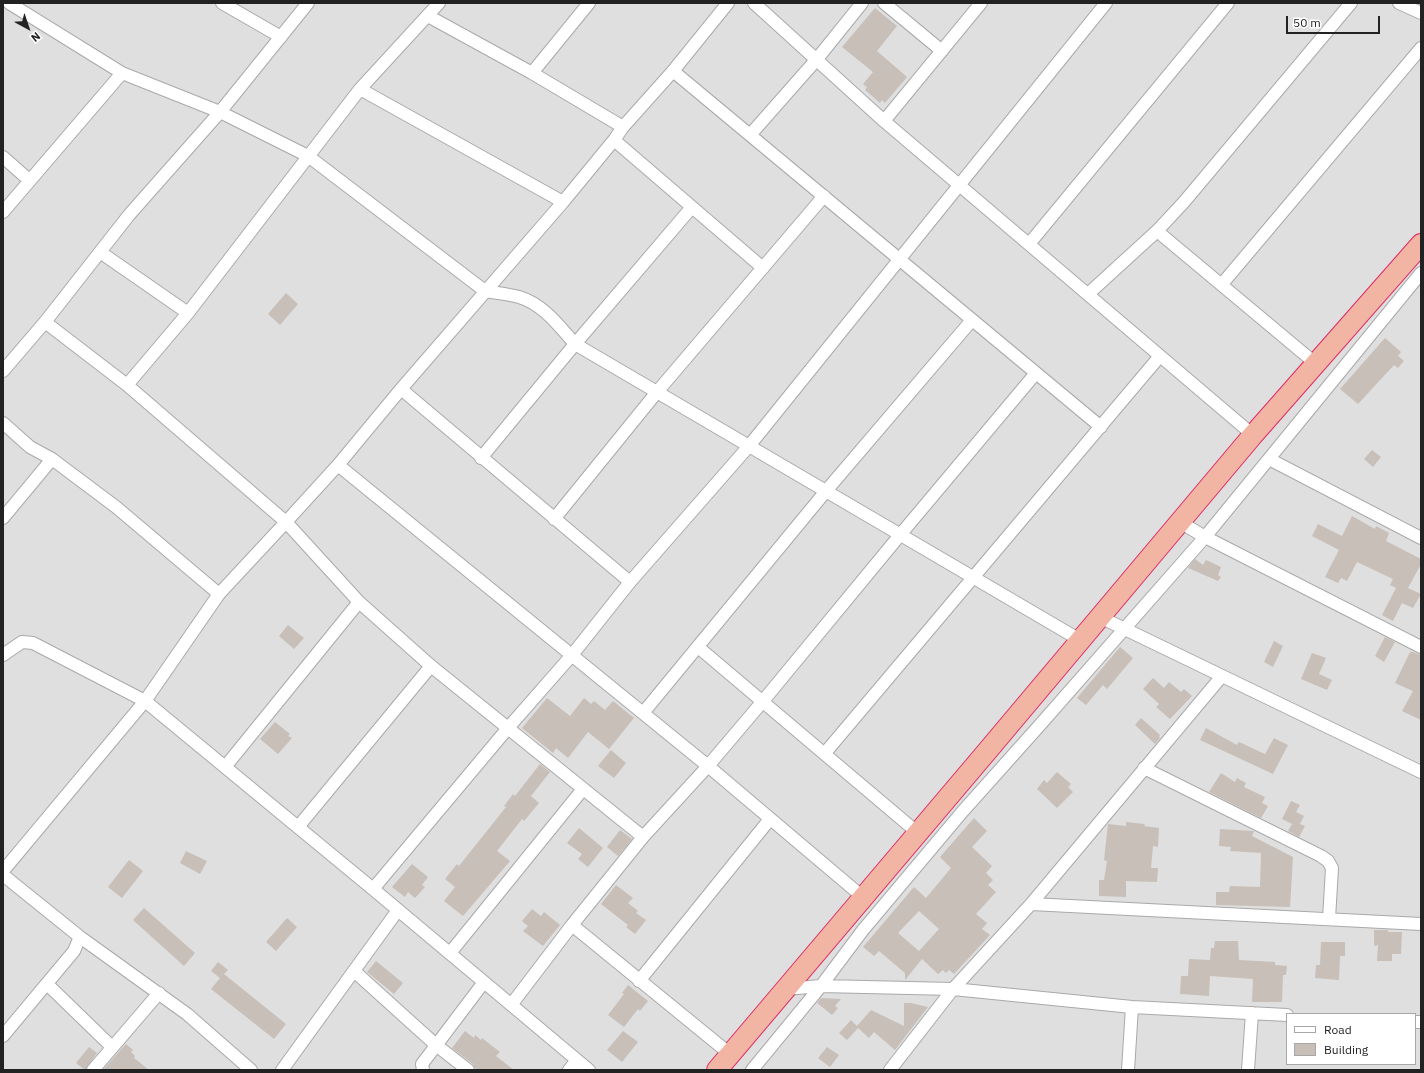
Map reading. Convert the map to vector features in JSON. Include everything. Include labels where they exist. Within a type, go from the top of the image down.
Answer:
[{"type":"highway","points":[[717,1070],[864,898],[1253,435],[1421,244]]},
{"type":"street","points":[[9,3],[122,73],[220,112],[308,156],[485,291],[519,297],[537,305],[575,344],[1080,640]]},
{"type":"street","points":[[222,3],[280,37]]},
{"type":"street","points":[[3,370],[44,322],[129,216],[220,112],[308,3]]},
{"type":"street","points":[[127,385],[188,313],[360,89],[439,3]]},
{"type":"street","points":[[532,73],[589,3]]},
{"type":"street","points":[[3,871],[145,701],[219,594],[338,465],[485,291],[563,202],[623,127],[672,71],[728,3]]},
{"type":"street","points":[[754,3],[884,121],[1253,435]]},
{"type":"street","points":[[750,135],[862,3]]},
{"type":"street","points":[[884,3],[942,52]]},
{"type":"street","points":[[884,121],[981,3]]},
{"type":"street","points":[[374,889],[508,728],[572,655],[630,582],[750,446],[1106,3]]},
{"type":"street","points":[[1029,244],[1228,3]]},
{"type":"street","points":[[1088,294],[1157,231],[1184,202],[1351,3]]},
{"type":"street","points":[[1399,3],[1421,13]]},
{"type":"street","points":[[428,16],[532,73],[623,127]]},
{"type":"street","points":[[1222,284],[1421,48]]},
{"type":"street","points":[[672,71],[1101,426]]},
{"type":"street","points":[[3,212],[122,73]]},
{"type":"street","points":[[360,89],[563,202]]},
{"type":"street","points":[[614,140],[763,268]]},
{"type":"street","points":[[3,157],[29,180]]},
{"type":"street","points":[[554,519],[657,392],[824,196]]},
{"type":"street","points":[[482,458],[575,344],[692,207]]},
{"type":"street","points":[[1157,231],[1315,363]]},
{"type":"street","points":[[100,252],[188,313]]},
{"type":"street","points":[[752,1070],[821,986],[863,930],[963,811],[1205,537],[1421,273]]},
{"type":"street","points":[[643,713],[826,491],[972,320]]},
{"type":"street","points":[[44,322],[127,385],[286,522],[359,602],[432,666],[643,837]]},
{"type":"street","points":[[825,753],[1160,356]]},
{"type":"street","points":[[511,1005],[572,925],[643,837],[708,766],[763,702],[900,535],[1036,373]]},
{"type":"street","points":[[401,390],[630,582]]},
{"type":"street","points":[[3,423],[30,446],[52,459],[116,507],[219,594]]},
{"type":"street","points":[[3,518],[52,459]]},
{"type":"street","points":[[1269,459],[1421,538]]},
{"type":"street","points":[[338,465],[708,766],[864,898]]},
{"type":"street","points":[[1180,522],[1205,537],[1421,647]]},
{"type":"street","points":[[225,767],[359,602]]},
{"type":"street","points":[[1100,617],[1421,772]]},
{"type":"street","points":[[3,655],[22,642],[33,643],[145,701],[374,889],[589,1070]]},
{"type":"street","points":[[698,647],[918,833]]},
{"type":"street","points":[[298,827],[432,666]]},
{"type":"street","points":[[890,1070],[953,989],[1031,904],[1222,676]]},
{"type":"street","points":[[1144,768],[1328,861],[1332,868],[1329,919]]},
{"type":"street","points":[[450,953],[583,788]]},
{"type":"street","points":[[639,981],[770,819]]},
{"type":"street","points":[[3,875],[80,937],[187,1014],[251,1070]]},
{"type":"street","points":[[1031,904],[1421,924]]},
{"type":"street","points":[[282,1070],[398,910]]},
{"type":"street","points":[[572,925],[730,1054]]},
{"type":"street","points":[[3,1036],[74,951],[80,937]]},
{"type":"street","points":[[354,971],[436,1045],[468,1070]]},
{"type":"street","points":[[423,1070],[422,1064],[484,982]]},
{"type":"street","points":[[47,984],[112,1047]]},
{"type":"street","points":[[785,989],[821,986],[953,989],[1132,1007],[1286,1015]]},
{"type":"street","points":[[93,1070],[159,993]]},
{"type":"street","points":[[1128,1070],[1132,1007]]},
{"type":"street","points":[[1248,1070],[1252,1013]]},
{"type":"street","points":[[569,1070],[577,1060]]},
{"type":"shaded area","points":[[3,3],[1421,3],[1421,1070],[3,1070]]},
{"type":"building","points":[[875,8],[897,26],[877,51],[907,77],[885,103],[882,100],[880,103],[865,90],[867,87],[863,84],[873,72],[842,47]]},
{"type":"building","points":[[286,293],[298,304],[280,325],[268,314]]},
{"type":"building","points":[[1385,338],[1401,352],[1398,356],[1404,361],[1398,368],[1394,365],[1358,404],[1340,389]]},
{"type":"building","points":[[1372,450],[1381,457],[1373,467],[1364,459]]},
{"type":"building","points":[[1352,516],[1375,529],[1376,526],[1389,533],[1386,541],[1421,559],[1421,564],[1408,588],[1421,594],[1413,608],[1402,603],[1393,621],[1382,615],[1396,588],[1390,585],[1393,579],[1357,562],[1347,581],[1341,578],[1338,583],[1325,577],[1339,550],[1312,536],[1318,524],[1342,536]]},
{"type":"building","points":[[1195,559],[1203,565],[1206,560],[1221,567],[1218,575],[1221,577],[1218,581],[1188,568]]},
{"type":"building","points":[[288,625],[304,638],[294,649],[279,636]]},
{"type":"building","points":[[1385,637],[1395,642],[1384,662],[1375,656]]},
{"type":"building","points":[[1274,641],[1283,646],[1273,667],[1264,662]]},
{"type":"building","points":[[1120,647],[1133,658],[1107,689],[1103,685],[1086,705],[1077,698]]},
{"type":"building","points":[[1410,652],[1421,655],[1421,720],[1402,711],[1413,691],[1395,683]]},
{"type":"building","points":[[1312,653],[1326,658],[1319,674],[1332,680],[1327,690],[1301,679]]},
{"type":"building","points":[[1153,678],[1164,688],[1169,682],[1181,692],[1184,689],[1192,696],[1170,719],[1156,707],[1159,704],[1143,689]]},
{"type":"building","points":[[547,698],[570,716],[584,698],[591,704],[594,701],[605,710],[613,701],[634,718],[609,749],[588,732],[568,758],[556,748],[553,753],[522,728]]},
{"type":"building","points":[[1141,718],[1160,735],[1160,738],[1155,744],[1135,725]]},
{"type":"building","points":[[275,722],[290,734],[288,736],[292,738],[278,754],[260,739]]},
{"type":"building","points":[[1206,728],[1237,745],[1239,742],[1265,754],[1274,738],[1288,745],[1273,774],[1200,740]]},
{"type":"building","points":[[611,750],[626,763],[614,778],[598,766]]},
{"type":"building","points":[[540,764],[550,772],[531,796],[539,803],[524,821],[522,819],[497,851],[510,861],[463,916],[444,901],[455,887],[445,879],[457,864],[459,866],[506,807],[504,806],[513,794],[515,796]]},
{"type":"building","points":[[1057,772],[1071,784],[1068,787],[1073,792],[1057,808],[1037,789],[1044,780],[1047,783]]},
{"type":"building","points":[[1221,773],[1235,782],[1237,778],[1246,783],[1244,787],[1265,797],[1262,803],[1268,806],[1261,818],[1209,792]]},
{"type":"building","points":[[1291,801],[1300,805],[1296,812],[1304,816],[1300,824],[1305,826],[1299,837],[1288,831],[1292,824],[1282,819]]},
{"type":"building","points":[[974,818],[987,831],[972,847],[992,866],[986,873],[993,880],[988,885],[996,892],[976,914],[987,923],[982,929],[990,935],[954,974],[949,970],[946,973],[943,970],[938,974],[922,959],[905,980],[905,973],[879,951],[874,956],[863,947],[914,887],[926,898],[951,868],[940,857]],"holes":[[[919,911],[939,929],[919,951],[898,933]]]},
{"type":"building","points":[[1126,822],[1145,824],[1144,826],[1159,828],[1158,847],[1153,846],[1151,868],[1158,868],[1157,882],[1126,881],[1126,897],[1099,896],[1099,880],[1104,880],[1107,861],[1104,860],[1108,824],[1126,826]]},
{"type":"building","points":[[579,828],[603,848],[588,867],[578,859],[582,854],[567,843]]},
{"type":"building","points":[[1220,829],[1254,831],[1252,836],[1293,857],[1290,907],[1216,905],[1216,892],[1229,892],[1230,886],[1260,887],[1261,853],[1230,851],[1231,847],[1219,846]]},
{"type":"building","points":[[620,830],[632,839],[618,856],[607,847]]},
{"type":"building","points":[[186,851],[207,861],[200,874],[180,863]]},
{"type":"building","points":[[129,860],[143,871],[122,898],[108,887]]},
{"type":"building","points":[[412,864],[428,877],[422,885],[425,887],[415,898],[408,892],[405,897],[392,887]]},
{"type":"building","points":[[616,885],[633,898],[628,903],[638,911],[636,913],[646,920],[635,934],[626,927],[628,925],[601,904]]},
{"type":"building","points":[[144,908],[195,953],[184,966],[133,920]]},
{"type":"building","points":[[532,909],[541,916],[544,912],[560,925],[543,946],[523,931],[528,926],[522,921]]},
{"type":"building","points":[[287,918],[297,927],[276,951],[266,942]]},
{"type":"building","points":[[1374,930],[1402,932],[1401,954],[1392,954],[1392,961],[1377,961],[1378,945],[1374,946]]},
{"type":"building","points":[[1215,941],[1238,941],[1239,960],[1275,962],[1275,965],[1287,966],[1286,975],[1283,975],[1282,1002],[1252,1002],[1253,979],[1210,976],[1209,996],[1180,994],[1181,976],[1188,976],[1189,959],[1210,960],[1211,948],[1214,948]]},
{"type":"building","points":[[1321,942],[1345,942],[1345,956],[1340,956],[1339,980],[1315,978],[1316,965],[1320,965]]},
{"type":"building","points":[[376,961],[403,983],[394,994],[367,972]]},
{"type":"building","points":[[218,962],[228,970],[224,974],[286,1024],[274,1039],[211,989],[220,978],[211,971]]},
{"type":"building","points":[[628,985],[648,1001],[640,1011],[638,1009],[624,1027],[608,1015],[624,994],[622,993]]},
{"type":"building","points":[[821,998],[841,999],[835,1006],[838,1008],[832,1015],[817,1003]]},
{"type":"building","points":[[904,1003],[928,1007],[895,1050],[874,1032],[869,1038],[858,1028],[847,1040],[839,1033],[851,1020],[857,1026],[871,1010],[904,1026]]},
{"type":"building","points":[[465,1031],[474,1038],[475,1035],[481,1040],[482,1038],[500,1052],[496,1056],[514,1070],[478,1070],[475,1068],[473,1064],[452,1048]]},
{"type":"building","points":[[623,1031],[638,1042],[622,1062],[607,1050]]},
{"type":"building","points":[[126,1044],[133,1050],[131,1052],[135,1056],[134,1058],[149,1070],[103,1070]]},
{"type":"building","points":[[89,1047],[97,1053],[85,1070],[76,1063]]},
{"type":"building","points":[[827,1047],[839,1055],[830,1067],[818,1058]]}]
